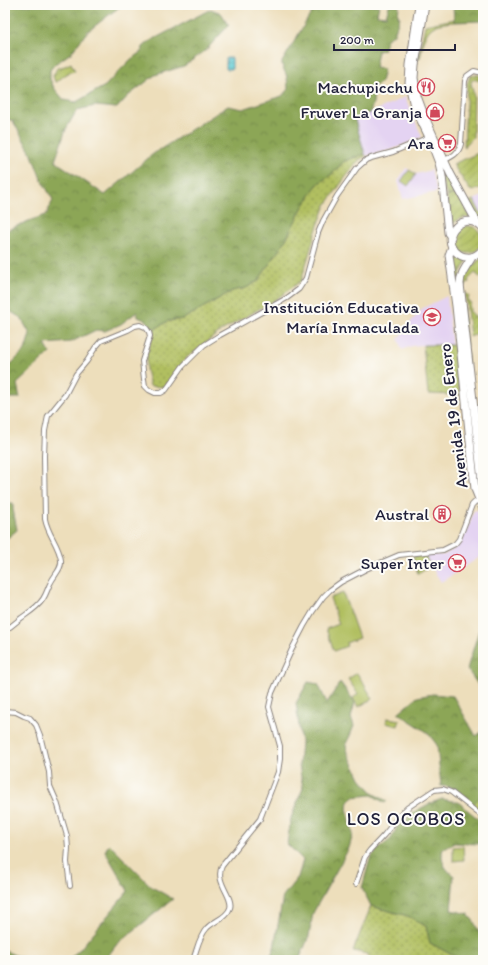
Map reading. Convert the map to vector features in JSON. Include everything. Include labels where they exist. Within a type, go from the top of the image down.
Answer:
[{"type":"main road","points":[[419,5],[409,78],[412,98],[480,227]]},
{"type":"main road","points":[[422,116],[414,78],[424,5]]},
{"type":"main road","name":"Avenida 19 de Enero","points":[[422,116],[439,163],[442,176],[448,233],[451,237],[450,240],[452,247],[449,255],[475,481],[483,509]]},
{"type":"main road","points":[[451,237],[455,227],[461,223],[468,222],[480,227]]},
{"type":"main road","points":[[452,247],[462,256],[472,257],[479,254],[483,249]]},
{"type":"main road","name":"Avenida 19 de Enero","points":[[472,257],[462,274],[460,284],[483,490]]},
{"type":"street","points":[[444,160],[459,150],[461,144],[465,81],[474,71],[483,73]]},
{"type":"street","points":[[5,631],[38,606],[61,566],[61,559],[58,549],[49,534],[45,519],[45,431],[48,416],[61,401],[72,380],[101,341],[135,326],[140,325],[145,327],[150,336],[142,361],[145,386],[155,393],[161,393],[166,390],[183,366],[204,345],[287,298],[299,289],[306,278],[318,233],[323,221],[334,201],[357,168],[366,160],[393,152],[429,137]]},
{"type":"street","points":[[194,960],[203,933],[212,922],[224,915],[230,908],[230,902],[221,882],[220,869],[260,819],[278,772],[280,746],[269,707],[272,693],[304,626],[330,590],[345,580],[399,554],[443,550],[455,544],[459,539],[472,506],[475,502],[481,499]]},
{"type":"street","points":[[5,711],[16,712],[30,718],[36,725],[40,734],[49,772],[50,786],[57,802],[67,836],[67,862],[70,886]]},
{"type":"street","points":[[356,884],[365,857],[370,850],[407,808],[434,790],[443,789],[451,792],[483,817]]},
{"type":"shaded area","points":[[405,97],[422,137],[391,150],[366,156],[355,120]]},
{"type":"shaded area","points":[[406,168],[417,174],[431,170],[437,192],[403,199],[398,181]]},
{"type":"shaded area","points":[[483,196],[483,220],[471,201]]},
{"type":"shaded area","name":"Institución Educativa María Inmaculada","points":[[447,296],[452,345],[412,346],[402,350],[398,339],[408,325],[423,308]]},
{"type":"shaded area","points":[[476,510],[480,511],[483,517],[483,555],[441,582],[424,555],[444,555],[457,547],[468,529],[473,512]]},
{"type":"green space","points":[[5,5],[122,5],[87,32],[71,53],[55,64],[50,70],[50,79],[54,88],[64,100],[76,102],[105,86],[130,60],[142,51],[143,47],[150,41],[211,9],[221,13],[229,25],[205,51],[184,66],[155,75],[128,96],[117,108],[95,106],[77,110],[66,129],[55,161],[105,195],[153,154],[228,106],[243,109],[282,96],[288,89],[287,77],[282,62],[316,5],[379,5],[377,15],[386,16],[389,5],[399,5],[398,17],[400,17],[394,34],[387,39],[383,50],[378,51],[375,68],[384,69],[381,82],[371,91],[373,105],[370,113],[355,120],[365,154],[344,161],[332,174],[319,183],[302,208],[285,241],[258,281],[246,288],[232,291],[183,319],[168,321],[153,330],[147,321],[138,317],[137,312],[121,324],[105,331],[96,330],[71,342],[45,344],[50,353],[17,384],[20,398],[5,398],[5,370],[25,350],[30,334],[21,318],[5,308],[5,231],[46,215],[53,200],[41,179],[32,155],[13,121],[7,119],[5,120]]},
{"type":"green space","points":[[453,5],[483,5],[483,21],[454,22]]},
{"type":"green space","points":[[454,19],[454,22],[437,25],[428,31],[420,58],[418,59],[425,25]]},
{"type":"green space","points":[[71,63],[75,71],[55,82],[53,76],[57,68]]},
{"type":"green space","points":[[479,75],[483,78],[483,84],[480,81],[475,80],[472,80],[471,83],[474,96],[473,137],[464,147],[467,84],[470,76]]},
{"type":"green space","points":[[424,122],[458,192],[447,196]]},
{"type":"green space","points":[[483,151],[483,187],[473,191],[470,190],[453,164]]},
{"type":"green space","points":[[365,154],[366,156],[359,160],[326,205],[317,228],[301,281],[275,300],[221,331],[186,358],[165,387],[150,386],[146,370],[147,353],[155,329],[168,321],[183,319],[232,291],[246,288],[258,281],[285,241],[302,208],[319,183],[332,174],[344,161]]},
{"type":"green space","points":[[409,170],[416,174],[408,186],[401,181]]},
{"type":"green space","points":[[458,193],[470,217],[461,218],[450,225],[447,197]]},
{"type":"green space","points":[[474,200],[483,216],[483,223],[469,202]]},
{"type":"green space","points":[[465,226],[472,226],[477,229],[482,238],[480,247],[476,251],[470,253],[464,253],[457,247],[455,242],[457,233]]},
{"type":"green space","points":[[453,255],[467,261],[460,273],[479,485],[482,496],[477,485]]},
{"type":"green space","points":[[480,259],[483,260],[483,276],[481,278],[475,273],[464,287],[469,271]]},
{"type":"green space","points":[[465,292],[469,296],[468,300],[471,304],[469,306],[471,309],[469,310],[481,323],[483,322],[483,331],[470,337]]},
{"type":"green space","points":[[423,345],[455,345],[460,395],[428,394]]},
{"type":"green space","points":[[5,503],[13,503],[17,530],[5,540]]},
{"type":"green space","points":[[424,555],[431,566],[418,574],[413,556]]},
{"type":"green space","points":[[343,593],[359,638],[346,643],[347,646],[334,651],[326,629],[339,624],[330,598]]},
{"type":"green space","points":[[483,617],[483,692],[467,669]]},
{"type":"green space","points":[[357,673],[373,699],[358,707],[353,698],[358,694],[348,679]]},
{"type":"green space","points":[[308,682],[318,684],[327,703],[340,682],[355,702],[351,717],[354,726],[346,745],[348,753],[360,778],[374,794],[387,801],[385,803],[372,795],[353,797],[348,802],[347,808],[353,834],[349,848],[313,913],[309,936],[299,960],[269,960],[274,948],[283,896],[298,877],[303,860],[287,844],[291,818],[303,788],[299,765],[301,742],[296,703]]},
{"type":"green space","points":[[433,694],[453,696],[476,736],[483,731],[483,794],[473,804],[454,789],[441,786],[437,745],[427,732],[398,713],[417,697]]},
{"type":"green space","points":[[387,718],[400,720],[398,726],[386,723]]},
{"type":"green space","points":[[483,794],[483,813],[473,804]]},
{"type":"green space","points":[[442,799],[458,802],[483,823],[482,844],[453,843],[452,845],[443,848],[442,857],[445,867],[454,876],[451,910],[469,914],[473,920],[483,940],[483,960],[456,960],[456,957],[430,943],[426,926],[408,916],[371,906],[362,888],[370,859],[376,851],[391,839],[397,827],[406,821],[410,814]]},
{"type":"green space","points":[[109,844],[152,887],[173,899],[117,944],[105,960],[68,960],[81,948],[128,891],[105,851]]},
{"type":"green space","points":[[463,846],[464,860],[453,861],[453,847]]},
{"type":"green space","points":[[371,906],[408,916],[426,926],[430,943],[456,957],[456,960],[372,960],[367,954],[353,951]]},
{"type":"green space","points":[[5,951],[27,960],[5,960]]},
{"type":"water","points":[[226,58],[232,58],[232,69],[226,69]]},
{"type":"place","name":"Machupicchu","points":[[426,87]]},
{"type":"place","name":"Fruver La Granja","points":[[435,112]]},
{"type":"place","name":"Ara","points":[[447,143]]},
{"type":"place","name":"Institución Educativa María Inmaculada","points":[[432,317]]},
{"type":"place","name":"Austral","points":[[442,514]]},
{"type":"place","name":"Super Inter","points":[[457,563]]},
{"type":"district","name":"LOS OCOBOS","points":[[406,819]]}]
